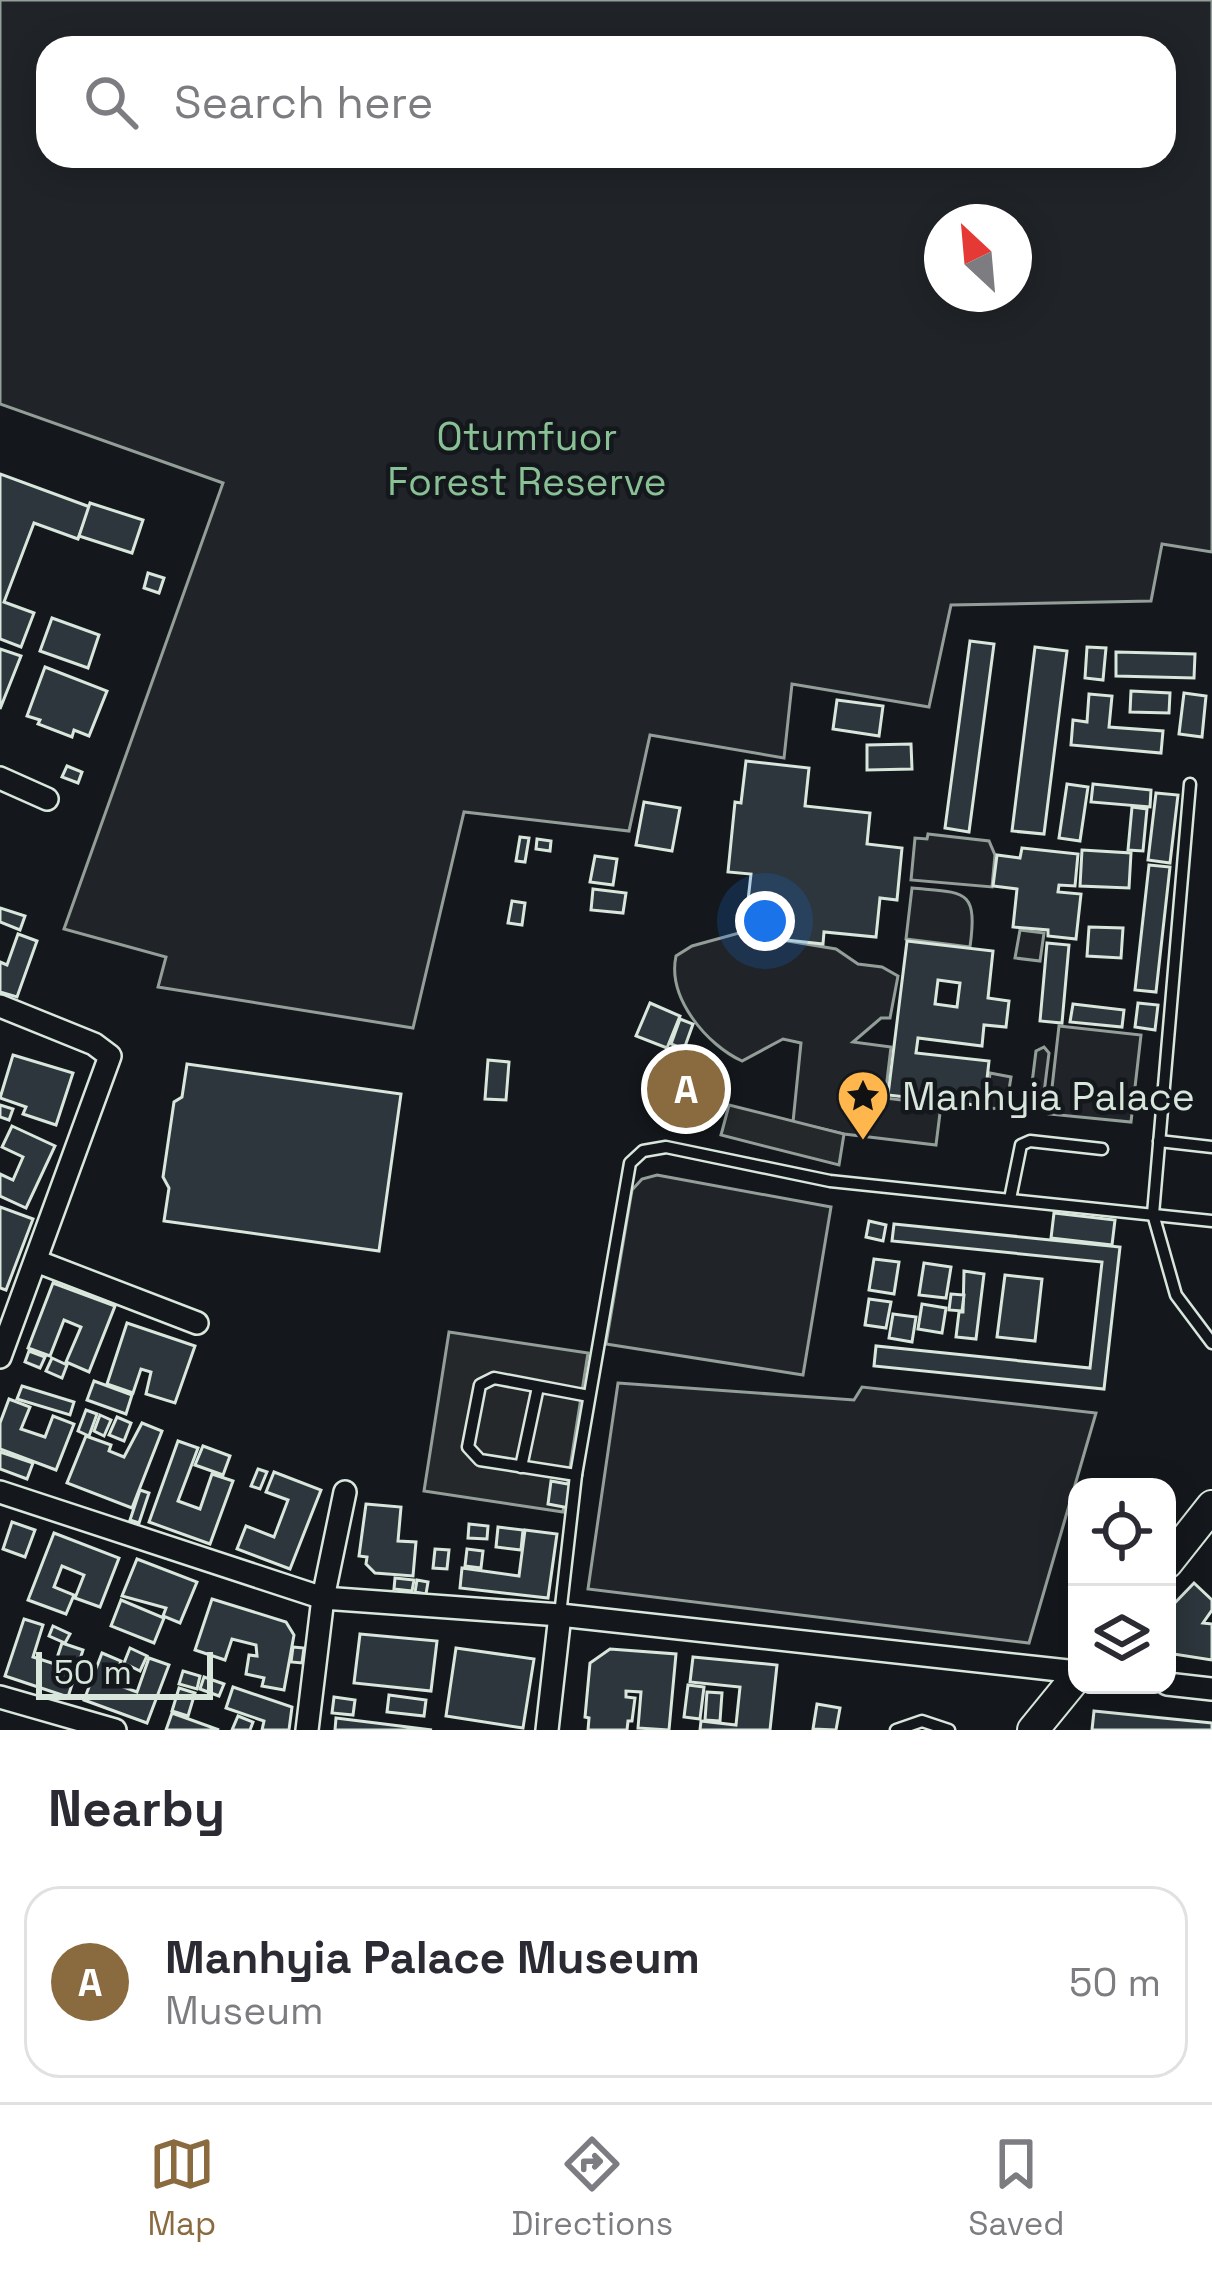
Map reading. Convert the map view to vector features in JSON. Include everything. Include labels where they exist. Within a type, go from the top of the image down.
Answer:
[{"type":"main road","points":[[1176,1552],[1212,1506]]},
{"type":"main road","points":[[1034,1730],[1068,1686]]},
{"type":"street","points":[[0,778],[47,800]]},
{"type":"street","points":[[0,1006],[94,1043],[110,1056],[0,1357]]},
{"type":"street","points":[[36,1261],[197,1323]]},
{"type":"street","points":[[0,1492],[323,1598],[560,1615],[1068,1673]]},
{"type":"street","points":[[307,1730],[323,1598],[345,1492]]},
{"type":"street","points":[[547,1730],[560,1615]]},
{"type":"street","points":[[1176,1685],[1212,1689]]},
{"type":"street","points":[[0,1697],[115,1730]]},
{"type":"lane","points":[[1190,784],[1153,1214],[1176,1294],[1212,1343]]},
{"type":"lane","points":[[1010,1199],[1021,1145],[1030,1141],[1102,1149]]},
{"type":"lane","points":[[1159,1141],[1212,1148]]},
{"type":"lane","points":[[560,1615],[576,1475],[630,1162],[643,1151],[666,1147],[830,1181],[1212,1221]]},
{"type":"lane","points":[[576,1475],[480,1460],[468,1447],[480,1385],[494,1378],[589,1396]]},
{"type":"lane","points":[[521,1467],[538,1387]]},
{"type":"lane","points":[[896,1730],[922,1721],[949,1730]]},
{"type":"green space","name":"Otumfuor Forest Reserve","points":[[0,0],[1212,0],[1212,552],[1162,544],[1151,601],[951,605],[929,707],[792,684],[784,758],[650,735],[629,831],[464,812],[413,1028],[158,987],[166,957],[64,929],[223,483],[0,404]]},
{"type":"green space","points":[[928,834],[989,841],[995,855],[992,887],[911,880],[915,838],[927,839]]},
{"type":"green space","points":[[912,888],[964,897],[972,914],[970,947],[906,939]]},
{"type":"green space","points":[[1020,930],[1044,933],[1040,961],[1015,958]]},
{"type":"green space","points":[[739,933],[836,949],[858,964],[882,967],[898,976],[890,1018],[881,1018],[853,1042],[891,1047],[885,1098],[941,1105],[936,1145],[844,1134],[793,1122],[801,1043],[783,1039],[742,1061],[703,1032],[678,988],[676,956],[692,946]]},
{"type":"green space","points":[[1059,1026],[1141,1035],[1131,1122],[1049,1114]]},
{"type":"green space","points":[[1044,1047],[1049,1053],[1043,1101],[1034,1104],[1030,1099],[1036,1051]]},
{"type":"green space","points":[[990,1073],[1011,1077],[1006,1109],[986,1108]]},
{"type":"green space","points":[[657,1175],[831,1207],[803,1375],[606,1344],[632,1190],[642,1179]]},
{"type":"green space","points":[[618,1383],[854,1400],[862,1387],[1096,1413],[1077,1478],[1068,1478],[1068,1509],[1029,1643],[588,1589]]},
{"type":"shaded area","points":[[729,1105],[844,1134],[839,1165],[721,1135]]},
{"type":"shaded area","points":[[449,1332],[588,1353],[563,1512],[424,1491]]},
{"type":"building","points":[[0,474],[90,507],[78,539],[34,523],[4,602],[34,613],[21,647],[0,639]]},
{"type":"building","points":[[90,503],[143,520],[132,553],[79,536]]},
{"type":"building","points":[[148,573],[164,578],[159,593],[144,588]]},
{"type":"building","points":[[52,618],[99,635],[88,668],[40,651]]},
{"type":"building","points":[[970,641],[994,644],[969,832],[945,828]]},
{"type":"building","points":[[1035,647],[1067,651],[1044,834],[1012,831]]},
{"type":"building","points":[[1087,647],[1106,648],[1103,680],[1085,678]]},
{"type":"building","points":[[0,649],[21,656],[0,709]]},
{"type":"building","points":[[1116,652],[1195,654],[1194,678],[1116,676]]},
{"type":"building","points":[[45,667],[107,691],[89,736],[74,730],[72,737],[27,716]]},
{"type":"building","points":[[1131,691],[1170,693],[1169,713],[1130,712]]},
{"type":"building","points":[[1184,693],[1206,696],[1202,737],[1179,734]]},
{"type":"building","points":[[1089,694],[1112,696],[1109,727],[1163,731],[1161,753],[1071,745],[1073,720],[1087,722]]},
{"type":"building","points":[[837,700],[883,706],[879,736],[833,729]]},
{"type":"building","points":[[911,744],[912,769],[867,770],[867,745]]},
{"type":"building","points":[[746,761],[809,768],[805,806],[870,813],[867,844],[902,848],[897,900],[880,898],[876,937],[824,932],[823,944],[777,939],[779,921],[746,918],[751,874],[728,872],[735,802],[741,803]]},
{"type":"building","points":[[67,766],[82,772],[78,783],[62,777]]},
{"type":"building","points":[[1067,784],[1088,787],[1080,841],[1059,838]]},
{"type":"building","points":[[1093,784],[1151,790],[1150,807],[1091,802]]},
{"type":"building","points":[[1156,793],[1178,795],[1170,863],[1148,860]]},
{"type":"building","points":[[644,802],[680,808],[672,851],[636,845]]},
{"type":"building","points":[[1132,807],[1147,809],[1143,851],[1128,850]]},
{"type":"building","points":[[520,837],[529,838],[525,862],[516,861]]},
{"type":"building","points":[[537,839],[551,841],[550,851],[536,849]]},
{"type":"building","points":[[1022,848],[1078,854],[1075,886],[1059,885],[1058,892],[1081,894],[1076,939],[1048,936],[1048,930],[1013,927],[1017,889],[993,886],[997,855],[1020,858]]},
{"type":"building","points":[[1082,850],[1131,853],[1129,888],[1080,886]]},
{"type":"building","points":[[595,856],[617,859],[613,885],[590,882]]},
{"type":"building","points":[[1149,865],[1170,867],[1156,992],[1135,990]]},
{"type":"building","points":[[593,889],[626,893],[623,913],[591,910]]},
{"type":"building","points":[[512,901],[525,903],[522,925],[508,923]]},
{"type":"building","points":[[0,908],[25,916],[20,930],[0,922]]},
{"type":"building","points":[[1089,927],[1123,928],[1121,958],[1087,956]]},
{"type":"building","points":[[18,934],[37,941],[17,997],[0,992],[0,962],[7,965]]},
{"type":"building","points":[[907,941],[993,951],[988,998],[1009,1001],[1006,1027],[984,1025],[982,1046],[918,1038],[916,1053],[989,1061],[984,1106],[888,1095]],"holes":[[[938,980],[960,983],[957,1007],[935,1004]]]},
{"type":"building","points":[[1047,943],[1069,945],[1062,1023],[1040,1021]]},
{"type":"building","points":[[650,1003],[680,1016],[667,1048],[636,1036]]},
{"type":"building","points":[[1138,1003],[1158,1005],[1155,1030],[1135,1027]]},
{"type":"building","points":[[1073,1004],[1124,1010],[1122,1027],[1070,1022]]},
{"type":"building","points":[[680,1019],[693,1024],[684,1049],[671,1044]]},
{"type":"building","points":[[670,1053],[726,1076],[709,1118],[692,1111],[689,1119],[669,1111],[672,1103],[652,1095]]},
{"type":"building","points":[[13,1055],[73,1073],[56,1125],[23,1114],[26,1107],[0,1098]]},
{"type":"building","points":[[488,1060],[509,1062],[506,1100],[485,1099]]},
{"type":"building","points":[[187,1064],[401,1094],[379,1251],[164,1221],[169,1188],[163,1177],[174,1102],[182,1097]]},
{"type":"building","points":[[0,1105],[13,1109],[9,1120],[0,1117]]},
{"type":"building","points":[[12,1126],[55,1146],[26,1208],[0,1196],[0,1174],[13,1180],[23,1157],[2,1147]]},
{"type":"building","points":[[0,1207],[33,1219],[6,1290],[0,1288]]},
{"type":"building","points":[[1054,1213],[1115,1220],[1112,1245],[1051,1238]]},
{"type":"building","points":[[869,1221],[886,1225],[883,1241],[866,1237]]},
{"type":"building","points":[[894,1224],[1120,1247],[1104,1389],[874,1366],[876,1346],[1090,1368],[1102,1262],[892,1241]]},
{"type":"building","points":[[874,1259],[899,1262],[894,1294],[869,1290]]},
{"type":"building","points":[[924,1263],[951,1267],[946,1298],[919,1295]]},
{"type":"building","points":[[964,1271],[984,1274],[976,1339],[956,1337],[959,1312],[963,1312]]},
{"type":"building","points":[[1005,1275],[1042,1279],[1035,1341],[997,1337]]},
{"type":"building","points":[[53,1283],[115,1306],[89,1372],[66,1362],[81,1327],[64,1320],[50,1356],[28,1348]]},
{"type":"building","points":[[951,1294],[964,1295],[962,1311],[949,1310]]},
{"type":"building","points":[[869,1299],[891,1302],[886,1328],[865,1325]]},
{"type":"building","points":[[922,1304],[946,1308],[942,1333],[918,1329]]},
{"type":"building","points":[[893,1314],[916,1317],[912,1342],[889,1338]]},
{"type":"building","points":[[127,1323],[195,1346],[175,1403],[146,1394],[151,1372],[141,1369],[133,1393],[107,1384]]},
{"type":"building","points":[[29,1351],[45,1357],[40,1368],[25,1362]]},
{"type":"building","points":[[52,1358],[67,1365],[62,1378],[46,1371]]},
{"type":"building","points":[[94,1381],[132,1395],[126,1414],[87,1400]]},
{"type":"building","points":[[22,1386],[74,1402],[70,1415],[17,1399]]},
{"type":"building","points":[[9,1399],[30,1407],[21,1429],[45,1437],[53,1416],[74,1424],[56,1470],[0,1449],[0,1423]]},
{"type":"building","points":[[86,1410],[97,1414],[89,1436],[78,1431]]},
{"type":"building","points":[[100,1415],[111,1420],[104,1436],[94,1431]]},
{"type":"building","points":[[117,1417],[131,1423],[124,1441],[109,1435]]},
{"type":"building","points":[[142,1423],[162,1431],[132,1508],[67,1483],[86,1436],[111,1445],[109,1451],[124,1457]]},
{"type":"building","points":[[178,1441],[198,1448],[178,1501],[200,1509],[212,1474],[233,1481],[210,1544],[149,1522]]},
{"type":"building","points":[[203,1446],[230,1456],[223,1475],[195,1465]]},
{"type":"building","points":[[0,1452],[33,1463],[27,1479],[0,1469]]},
{"type":"building","points":[[258,1469],[267,1472],[260,1489],[251,1486]]},
{"type":"building","points":[[274,1472],[321,1490],[290,1569],[237,1549],[246,1526],[274,1537],[288,1500],[266,1492]]},
{"type":"building","points":[[551,1481],[573,1485],[569,1508],[548,1504]]},
{"type":"building","points":[[140,1490],[149,1493],[139,1523],[130,1520]]},
{"type":"building","points":[[366,1504],[401,1507],[398,1541],[416,1542],[413,1576],[375,1573],[366,1564],[367,1557],[359,1556]]},
{"type":"building","points":[[12,1522],[35,1530],[25,1557],[3,1549]]},
{"type":"building","points":[[469,1524],[488,1526],[487,1539],[468,1538]]},
{"type":"building","points":[[498,1527],[523,1530],[521,1550],[496,1547]]},
{"type":"building","points":[[525,1530],[557,1534],[548,1598],[460,1588],[462,1568],[519,1576]]},
{"type":"building","points":[[54,1533],[119,1558],[100,1607],[75,1598],[84,1575],[62,1566],[54,1587],[74,1595],[66,1614],[28,1600]]},
{"type":"building","points":[[435,1549],[449,1550],[447,1569],[433,1568]]},
{"type":"building","points":[[467,1549],[483,1551],[481,1568],[465,1566]]},
{"type":"building","points":[[137,1559],[197,1582],[180,1623],[163,1616],[166,1608],[122,1596]]},
{"type":"building","points":[[395,1578],[414,1580],[412,1591],[394,1589]]},
{"type":"building","points":[[417,1580],[428,1582],[426,1594],[415,1592]]},
{"type":"building","points":[[1194,1583],[1212,1600],[1212,1610],[1203,1623],[1212,1624],[1212,1660],[1176,1654],[1176,1602]]},
{"type":"building","points":[[212,1599],[286,1622],[294,1635],[284,1690],[262,1686],[264,1678],[246,1674],[249,1655],[257,1656],[256,1645],[232,1639],[225,1660],[195,1650]]},
{"type":"building","points":[[121,1600],[164,1618],[154,1643],[111,1626]]},
{"type":"building","points":[[24,1619],[43,1625],[33,1657],[55,1664],[62,1643],[83,1650],[68,1697],[5,1676]]},
{"type":"building","points":[[53,1626],[70,1634],[65,1643],[49,1636]]},
{"type":"building","points":[[360,1634],[437,1641],[431,1691],[354,1683]]},
{"type":"building","points":[[293,1647],[304,1648],[302,1663],[291,1662]]},
{"type":"building","points":[[130,1648],[147,1656],[140,1671],[124,1663]]},
{"type":"building","points":[[456,1648],[534,1659],[523,1728],[446,1716]]},
{"type":"building","points":[[610,1649],[676,1654],[669,1730],[638,1728],[641,1692],[626,1691],[626,1697],[635,1698],[627,1730],[588,1730],[590,1663]]},
{"type":"building","points":[[102,1653],[121,1661],[113,1683],[137,1692],[149,1658],[169,1665],[147,1723],[84,1700]]},
{"type":"building","points":[[693,1657],[777,1665],[770,1730],[700,1730],[701,1721],[736,1725],[740,1687],[690,1682]]},
{"type":"building","points":[[183,1671],[200,1676],[197,1689],[179,1684]]},
{"type":"building","points":[[204,1677],[224,1684],[219,1696],[200,1689]]},
{"type":"building","points":[[688,1685],[704,1687],[700,1719],[684,1717]]},
{"type":"building","points":[[233,1687],[292,1707],[289,1730],[262,1730],[264,1721],[226,1708]]},
{"type":"building","points":[[179,1688],[195,1693],[188,1716],[172,1711]]},
{"type":"building","points":[[707,1692],[722,1693],[720,1721],[705,1720]]},
{"type":"building","points":[[389,1695],[426,1700],[424,1716],[387,1712]]},
{"type":"building","points":[[334,1697],[355,1700],[353,1715],[332,1713]]},
{"type":"building","points":[[817,1704],[840,1708],[836,1730],[813,1729]]},
{"type":"building","points":[[1094,1711],[1212,1723],[1212,1730],[1092,1730]]},
{"type":"building","points":[[172,1713],[219,1730],[166,1730]]},
{"type":"building","points":[[238,1716],[253,1722],[250,1730],[232,1730]]},
{"type":"building","points":[[336,1718],[432,1730],[335,1730]]},
{"type":"place","name":"Manhyia Palace Museum","points":[[686,1089]]},
{"type":"place","name":"Manhyia Palace","points":[[863,1142]]}]
